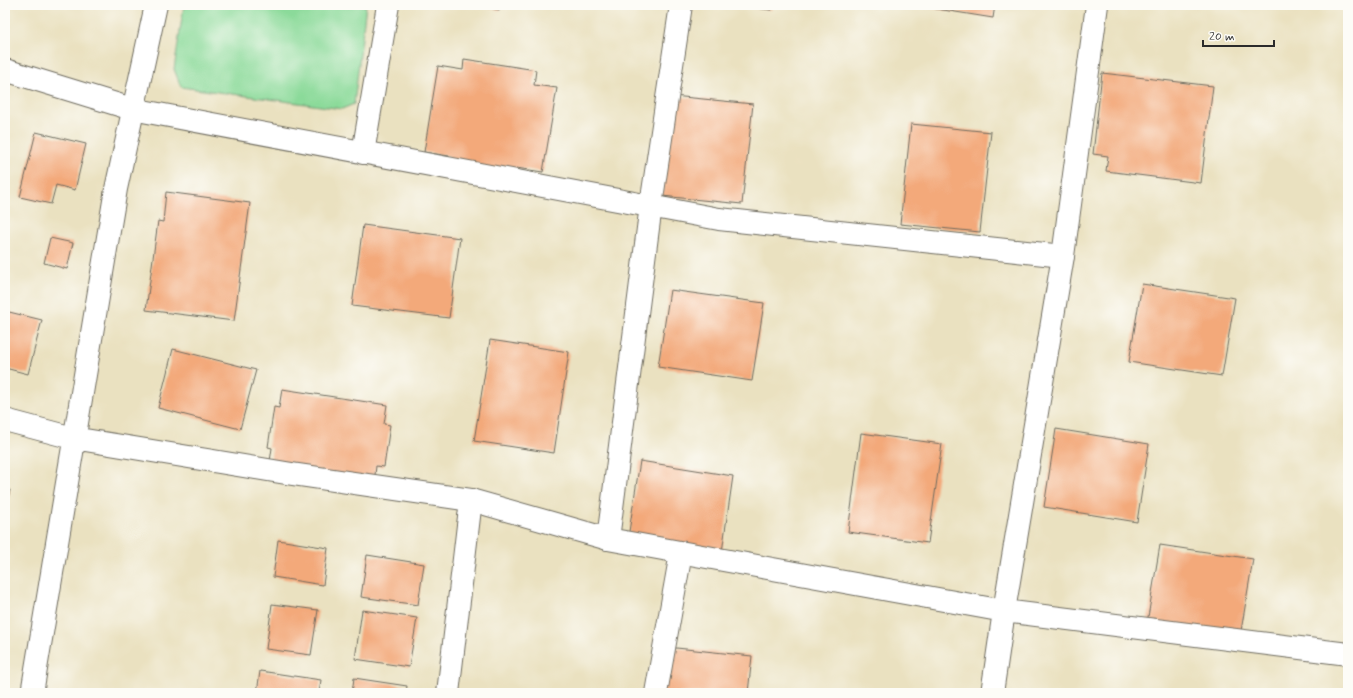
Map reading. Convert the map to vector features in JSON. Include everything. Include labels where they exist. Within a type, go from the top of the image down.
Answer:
[{"type":"street","points":[[32,693],[73,438],[132,109],[156,5]]},
{"type":"street","points":[[363,153],[388,5]]},
{"type":"street","points":[[608,539],[651,205],[681,5]]},
{"type":"street","points":[[992,693],[1004,610],[1064,256],[1097,5]]},
{"type":"street","points":[[5,70],[132,109],[720,218],[1064,256]]},
{"type":"street","points":[[5,420],[73,438],[292,474],[471,500],[608,539],[1004,610],[1348,654]]},
{"type":"street","points":[[448,693],[471,500]]},
{"type":"street","points":[[656,693],[681,553]]},
{"type":"green space","points":[[184,5],[366,5],[354,104],[342,109],[181,87],[174,69]]},
{"type":"building","points":[[473,5],[501,5],[500,10]]},
{"type":"building","points":[[731,5],[772,5],[771,10]]},
{"type":"building","points":[[912,5],[995,5],[993,18]]},
{"type":"building","points":[[464,59],[536,70],[534,85],[557,88],[543,172],[516,168],[515,177],[448,167],[449,156],[424,152],[438,66],[463,70]]},
{"type":"building","points":[[1102,73],[1213,86],[1201,183],[1106,171],[1108,156],[1093,154]]},
{"type":"building","points":[[673,96],[753,104],[742,204],[662,196]]},
{"type":"building","points":[[911,124],[991,132],[980,232],[900,224]]},
{"type":"building","points":[[36,132],[86,144],[75,190],[56,185],[51,204],[20,197]]},
{"type":"building","points":[[166,192],[250,203],[234,321],[146,310],[158,221],[163,222]]},
{"type":"building","points":[[363,225],[460,238],[449,318],[352,306]]},
{"type":"building","points":[[50,238],[73,243],[67,269],[44,263]]},
{"type":"building","points":[[1142,284],[1235,298],[1222,376],[1129,362]]},
{"type":"building","points":[[670,290],[764,303],[752,381],[658,367]]},
{"type":"building","points":[[5,311],[42,320],[28,374],[5,368]]},
{"type":"building","points":[[490,340],[569,352],[554,453],[474,441]]},
{"type":"building","points":[[173,349],[256,370],[240,429],[158,408]]},
{"type":"building","points":[[282,389],[387,405],[384,424],[390,425],[384,467],[376,466],[374,484],[269,468],[272,448],[268,447],[274,407],[279,408]]},
{"type":"building","points":[[1056,429],[1149,444],[1137,522],[1044,507]]},
{"type":"building","points":[[861,433],[942,444],[928,543],[848,532]]},
{"type":"building","points":[[640,461],[733,476],[722,552],[628,538]]},
{"type":"building","points":[[5,489],[10,490],[6,506],[5,506]]},
{"type":"building","points":[[278,540],[328,548],[323,585],[273,577]]},
{"type":"building","points":[[1160,545],[1253,559],[1240,637],[1147,623]]},
{"type":"building","points":[[367,555],[424,564],[418,605],[361,597]]},
{"type":"building","points":[[272,604],[318,610],[311,655],[266,649]]},
{"type":"building","points":[[362,610],[417,618],[409,667],[355,659]]},
{"type":"building","points":[[667,647],[752,656],[748,693],[662,693]]},
{"type":"building","points":[[260,671],[321,680],[319,693],[257,693]]},
{"type":"building","points":[[354,678],[407,686],[406,693],[352,693]]}]
